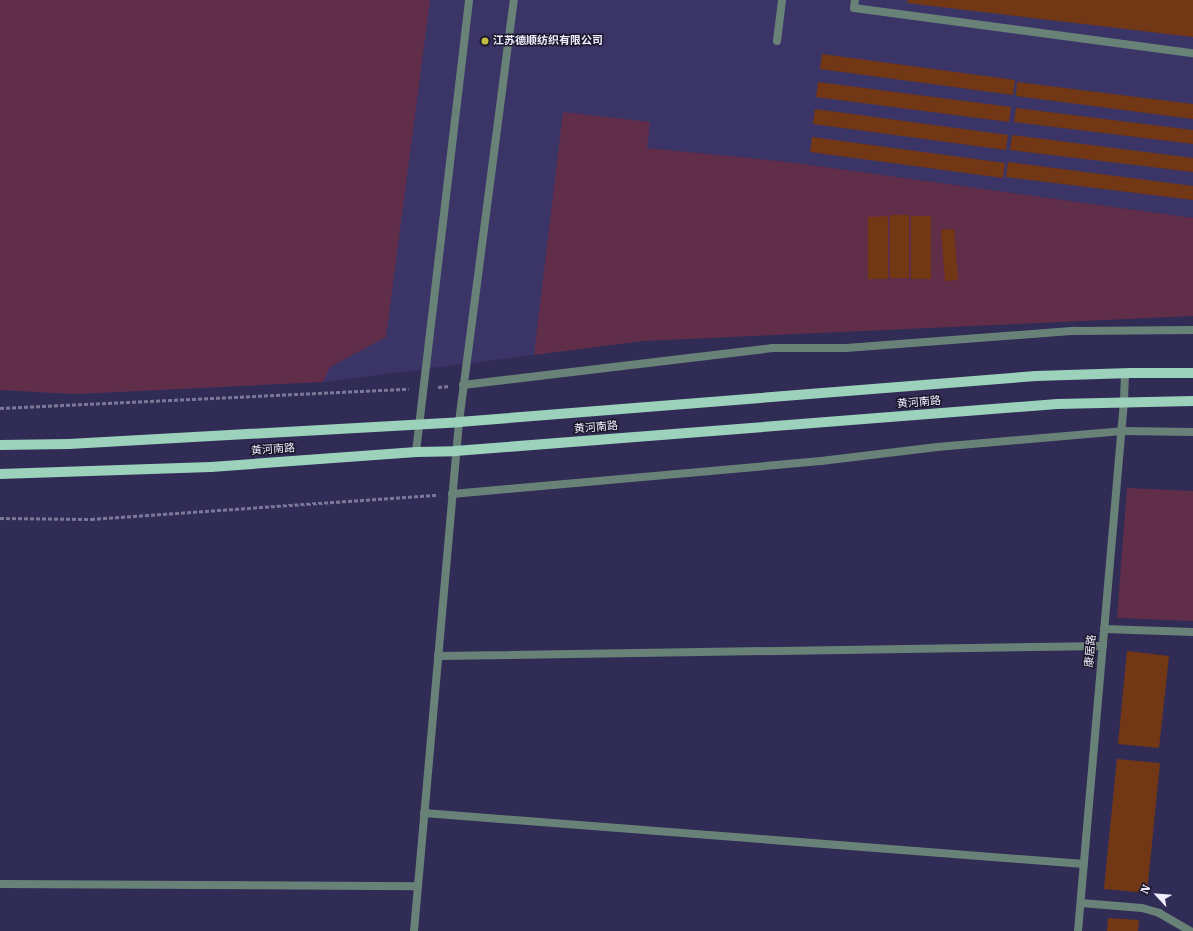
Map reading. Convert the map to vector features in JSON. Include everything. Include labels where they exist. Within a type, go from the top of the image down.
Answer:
[{"type":"main road","name":"黄河南路","points":[[0,446],[69,444],[458,422],[1036,376],[1125,373],[1193,373]]},
{"type":"main road","name":"黄河南路","points":[[0,474],[211,466],[416,452],[456,452],[1057,404],[1193,401]]},
{"type":"street","points":[[416,452],[418,424],[469,0]]},
{"type":"street","points":[[414,931],[458,422],[514,0]]},
{"type":"street","points":[[777,41],[782,0]]},
{"type":"street","points":[[855,0],[854,8],[1193,52]]},
{"type":"street","points":[[464,385],[772,348],[846,348],[1074,331],[1193,330]]},
{"type":"street","name":"康居路","points":[[1078,931],[1122,431],[1125,373]]},
{"type":"street","points":[[452,494],[820,461],[937,447],[1122,431],[1193,432]]},
{"type":"street","points":[[1104,629],[1193,632]]},
{"type":"street","points":[[438,656],[1103,646]]},
{"type":"street","points":[[424,813],[1084,864]]},
{"type":"street","points":[[0,884],[418,886]]},
{"type":"street","points":[[1080,903],[1142,908],[1158,913],[1190,931]]},
{"type":"path","points":[[0,408],[464,385]]},
{"type":"path","points":[[0,518],[91,519],[452,494]]},
{"type":"shaded area","points":[[0,0],[1193,0],[1193,218],[788,162],[647,148],[642,341],[323,382],[75,394],[0,390]]},
{"type":"shaded area","points":[[0,0],[430,0],[386,337],[330,367],[323,382],[75,394],[0,390]]},
{"type":"shaded area","points":[[563,112],[650,122],[647,148],[788,162],[1193,218],[1193,316],[642,341],[534,355]]},
{"type":"shaded area","points":[[1127,488],[1193,491],[1193,621],[1117,618]]},
{"type":"building","points":[[908,0],[1193,0],[1193,37],[907,3]]},
{"type":"building","points":[[822,54],[1015,80],[1013,95],[820,69]]},
{"type":"building","points":[[818,82],[1011,107],[1009,122],[816,97]]},
{"type":"building","points":[[1017,82],[1193,104],[1193,119],[1016,96]]},
{"type":"building","points":[[1016,108],[1193,130],[1193,144],[1014,122]]},
{"type":"building","points":[[815,109],[1008,135],[1006,150],[813,124]]},
{"type":"building","points":[[1012,135],[1193,158],[1193,172],[1010,150]]},
{"type":"building","points":[[812,137],[1005,163],[1003,178],[810,152]]},
{"type":"building","points":[[1008,162],[1193,186],[1193,200],[1006,177]]},
{"type":"building","points":[[890,215],[909,215],[909,278],[890,278]]},
{"type":"building","points":[[888,216],[888,279],[868,279],[868,217]]},
{"type":"building","points":[[911,216],[931,216],[931,279],[911,279]]},
{"type":"building","points":[[954,229],[958,280],[945,281],[941,230]]},
{"type":"building","points":[[1127,651],[1169,656],[1159,748],[1118,744]]},
{"type":"building","points":[[1117,759],[1160,763],[1147,893],[1104,889]]},
{"type":"building","points":[[1108,918],[1139,920],[1138,931],[1107,931]]},
{"type":"place","name":"江苏德顺纺织有限公司","points":[[485,41]]}]
